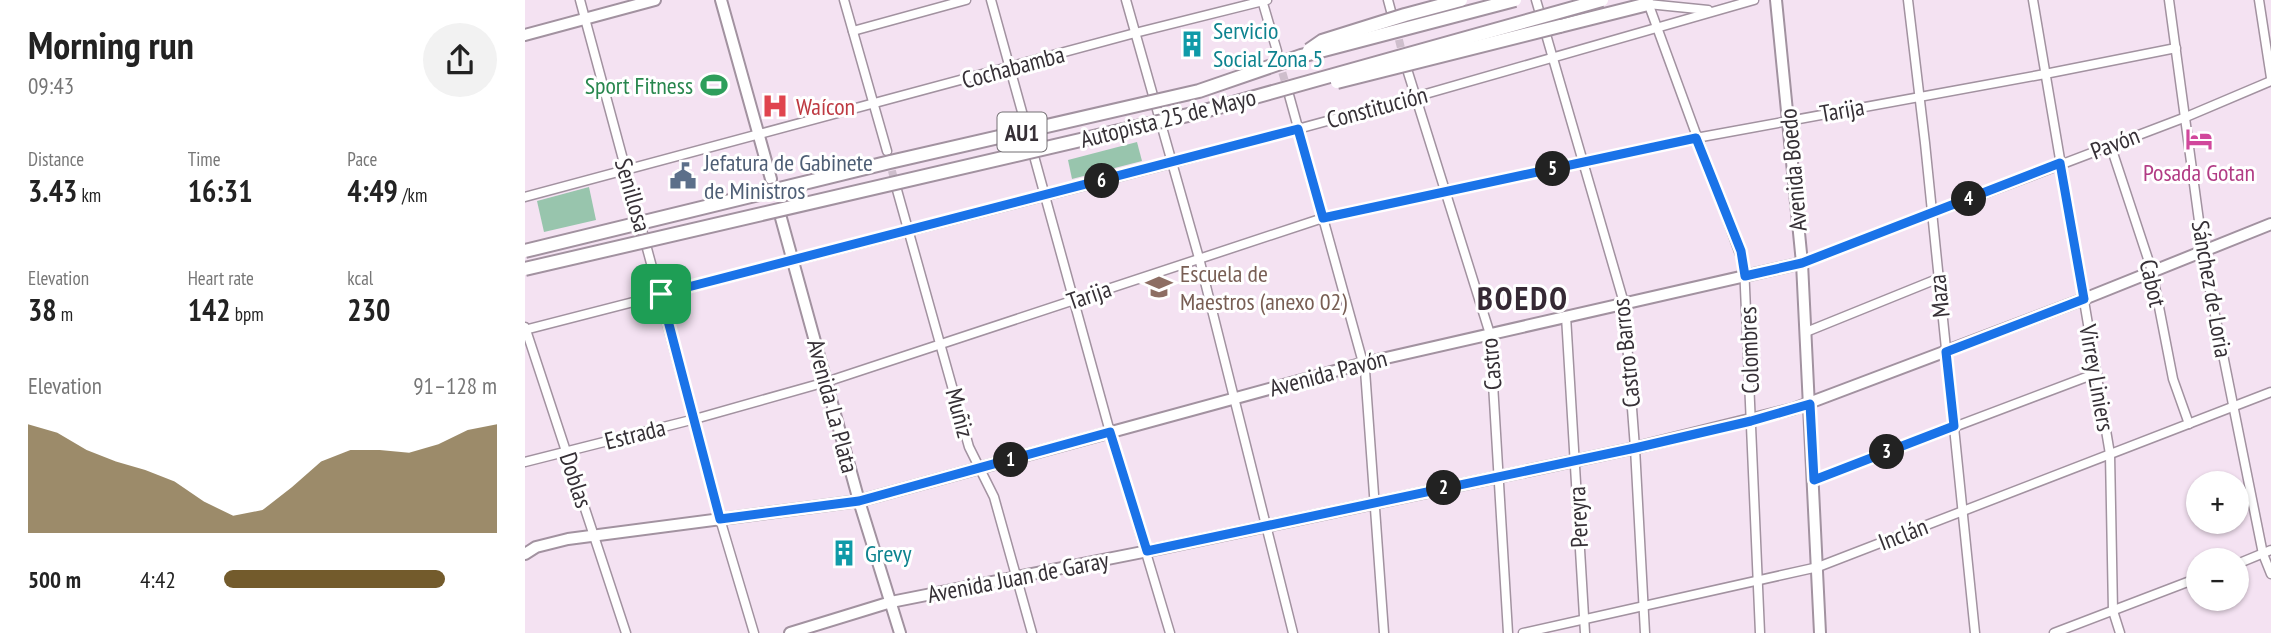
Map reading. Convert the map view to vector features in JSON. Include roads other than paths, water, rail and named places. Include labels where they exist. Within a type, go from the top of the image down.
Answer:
[{"type":"highway","points":[[1301,56],[1322,41],[1461,0]]},
{"type":"highway","name":"Autopista 25 de Mayo","points":[[525,251],[890,162],[1199,91],[1301,56],[1515,0]]},
{"type":"highway","name":"Autopista 25 de Mayo","points":[[525,269],[1240,101],[1602,0]]},
{"type":"highway","points":[[1240,101],[1364,76],[1647,2]]},
{"type":"main road","points":[[525,35],[655,0]]},
{"type":"main road","points":[[721,0],[771,179]]},
{"type":"main road","name":"Avenida Boedo","points":[[1776,0],[1802,263],[1820,633]]},
{"type":"main road","name":"Avenida La Plata","points":[[781,218],[859,501],[900,633]]},
{"type":"main road","name":"Avenida Juan de Garay","points":[[790,633],[891,602],[1266,526],[1751,421],[1810,404],[2271,224]]},
{"type":"main road","name":"Avenida Pavón","points":[[525,554],[536,547],[554,542],[859,501],[1364,363],[1802,263]]},
{"type":"street","name":"Senillosa","points":[[580,0],[720,519],[754,633]]},
{"type":"street","points":[[844,0],[887,151]]},
{"type":"street","points":[[853,31],[966,0]]},
{"type":"street","points":[[991,0],[1024,119]]},
{"type":"street","points":[[1126,0],[1199,258],[1293,633]]},
{"type":"street","name":"Cochabamba","points":[[525,197],[1264,0]]},
{"type":"street","points":[[1264,0],[1276,51]]},
{"type":"street","points":[[1388,0],[1392,15]]},
{"type":"street","name":"Castro Barros","points":[[1536,0],[1624,303],[1645,633]]},
{"type":"street","name":"Constitución","points":[[525,329],[1173,163],[1754,0]]},
{"type":"street","name":"Maza","points":[[1908,0],[1975,633]]},
{"type":"street","name":"Virrey Liniers","points":[[2033,0],[2109,454],[2113,611],[2120,633]]},
{"type":"street","name":"Sánchez de Loria","points":[[2169,0],[2204,250],[2234,408],[2271,574]]},
{"type":"street","points":[[2259,0],[2271,79]]},
{"type":"street","name":"Constitución","points":[[1647,2],[1714,11]]},
{"type":"street","name":"Colombres","points":[[1647,2],[1696,138],[1741,251],[1745,276],[1760,633]]},
{"type":"street","name":"Tarija","points":[[826,382],[1323,218],[1696,138],[2176,48]]},
{"type":"street","name":"Castro","points":[[1406,66],[1490,334],[1508,633]]},
{"type":"street","name":"Pavón","points":[[1802,263],[2186,117],[2271,79]]},
{"type":"street","points":[[1289,95],[1364,363],[1384,633]]},
{"type":"street","name":"Cabot","points":[[2110,144],[2153,271],[2173,379],[2189,424]]},
{"type":"street","points":[[1034,156],[1076,300],[1110,432],[1170,633]]},
{"type":"street","name":"Muñiz","points":[[897,190],[969,447],[994,497],[1032,633]]},
{"type":"street","points":[[1806,332],[1937,279]]},
{"type":"street","name":"Pereyra","points":[[1566,316],[1585,633]]},
{"type":"street","name":"Doblas","points":[[525,329],[626,633]]},
{"type":"street","points":[[1814,480],[2097,373]]},
{"type":"street","name":"Estrada","points":[[525,462],[695,419],[826,382]]},
{"type":"street","name":"Inclán","points":[[1523,633],[1818,567],[2271,393]]},
{"type":"street","points":[[2249,559],[2267,552]]},
{"type":"street","points":[[2054,633],[2186,583]]},
{"type":"tunnel","points":[[1396,28],[1404,60]]},
{"type":"tunnel","points":[[1279,61],[1288,92]]},
{"type":"tunnel","points":[[889,159],[896,187]]},
{"type":"place","name":"Servicio Social Zona 5","points":[[1192,44]]},
{"type":"place","name":"Sport Fitness","points":[[714,85]]},
{"type":"place","name":"Waícon","points":[[775,106]]},
{"type":"place","name":"Posada Gotan","points":[[2199,139]]},
{"type":"place","name":"Jefatura de Gabinete de Ministros","points":[[683,176]]},
{"type":"place","name":"Escuela de Maestros (anexo 02)","points":[[1159,287]]},
{"type":"place","name":"Grevy","points":[[844,553]]},
{"type":"district","name":"BOEDO","points":[[1523,298]]}]
